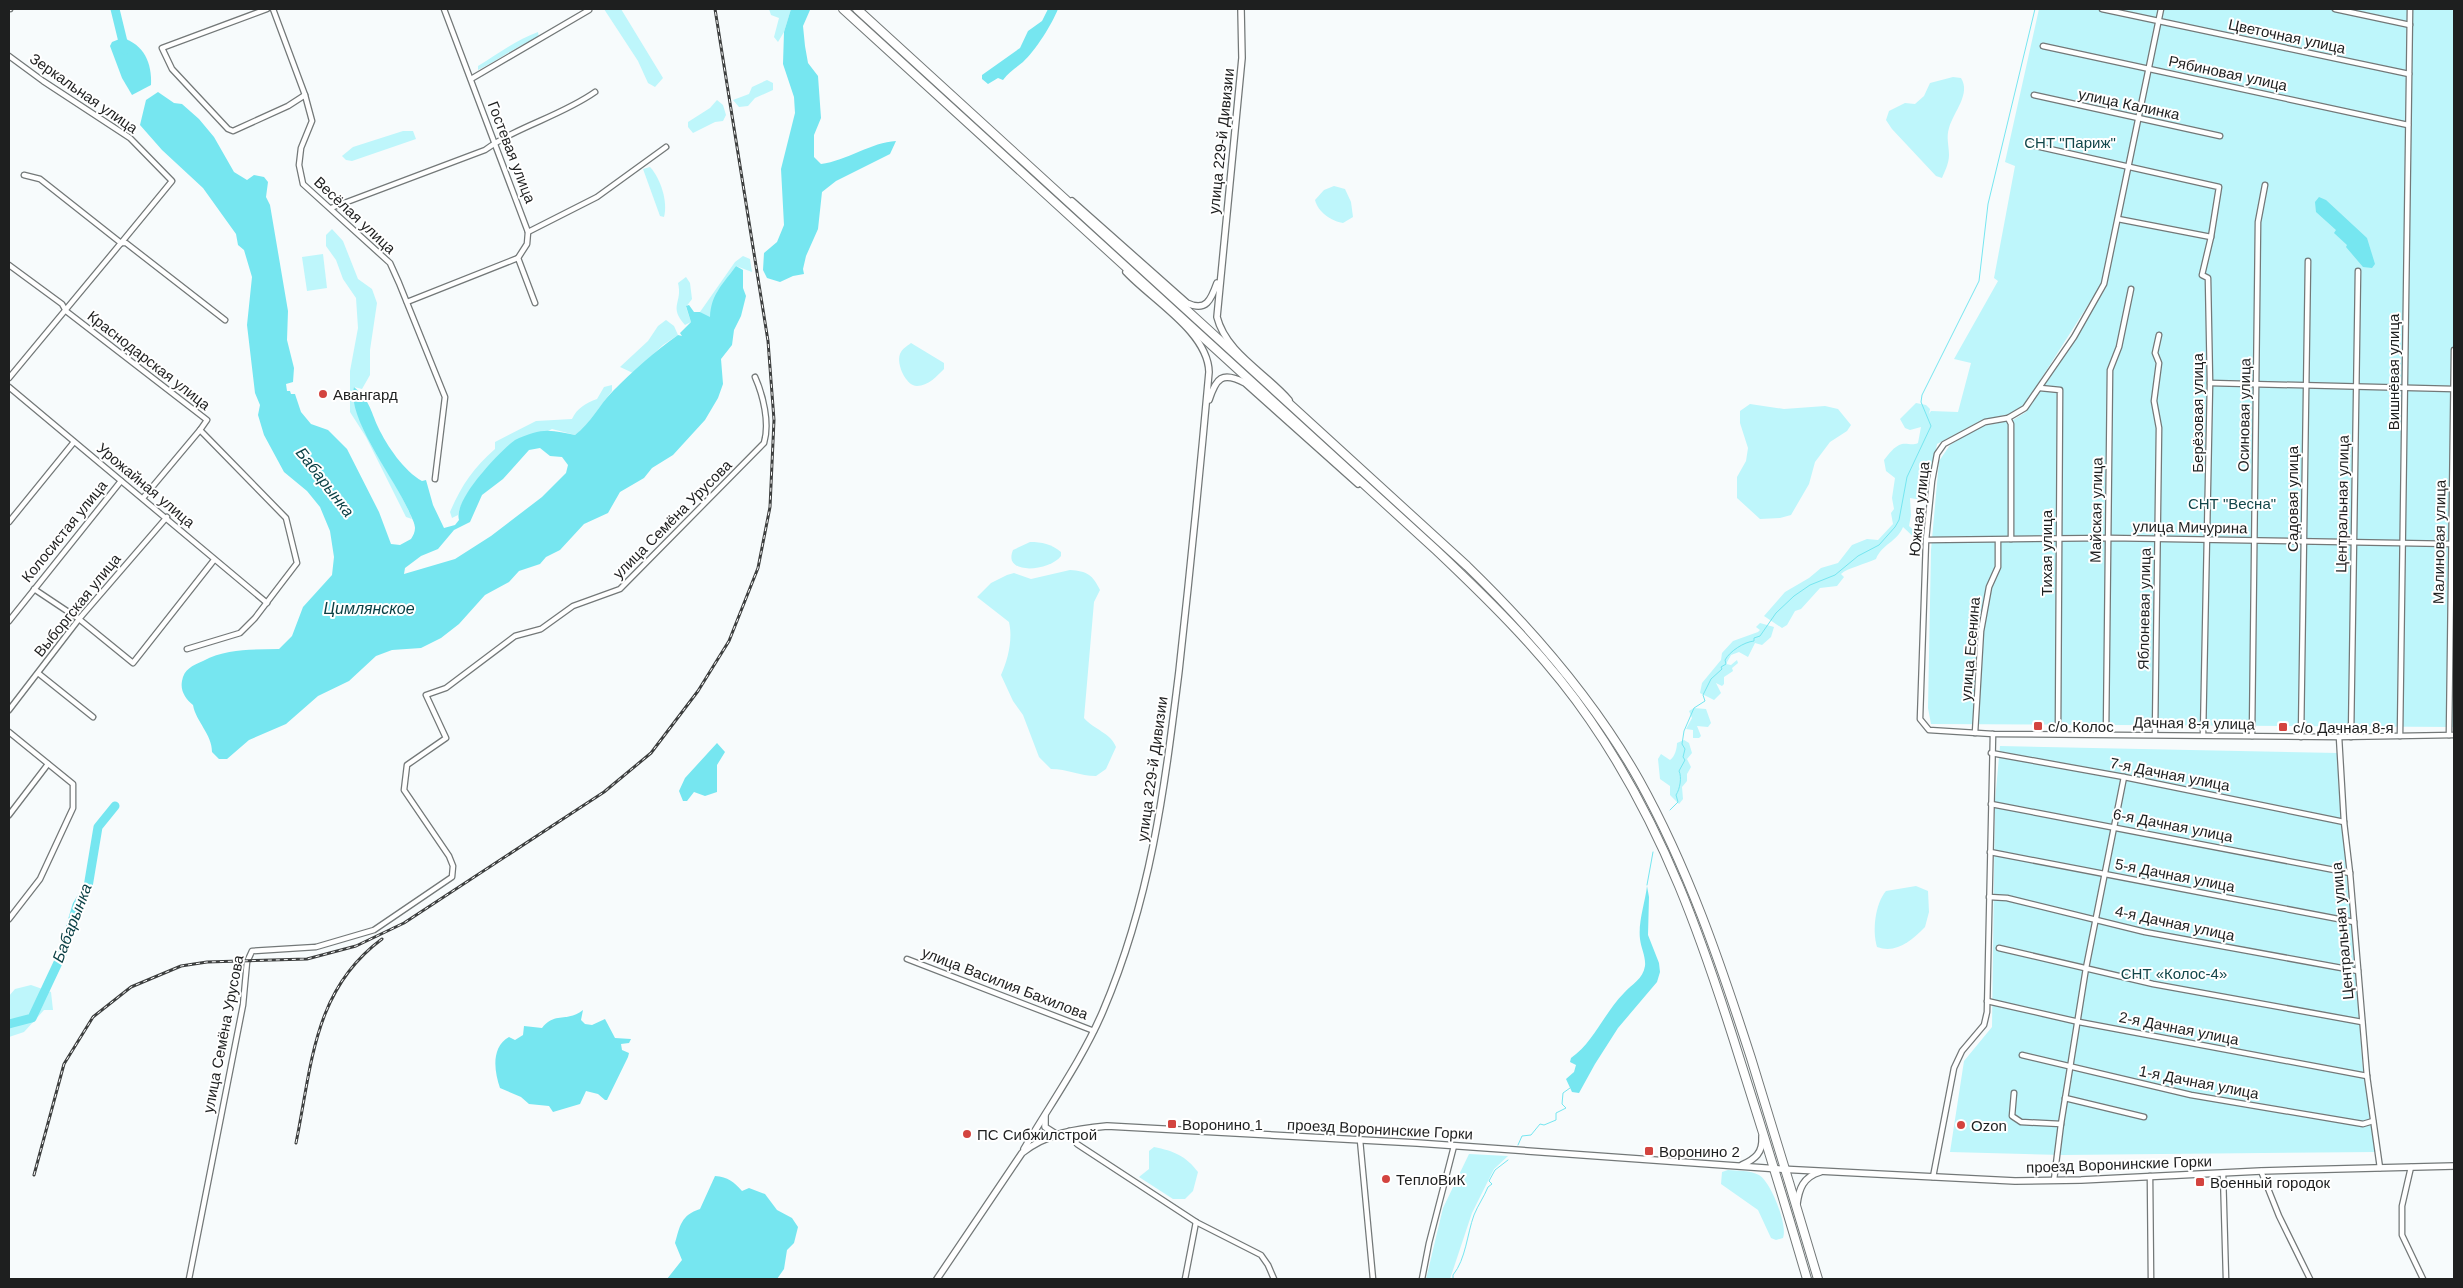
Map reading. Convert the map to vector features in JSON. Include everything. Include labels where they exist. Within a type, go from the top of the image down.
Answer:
[{"type":"highway","points":[[843,9],[1482,594],[1522,636],[1575,699],[1616,760],[1660,840],[1693,915],[1774,1168],[1807,1279]]},
{"type":"highway","points":[[857,9],[1444,544],[1504,603],[1565,671],[1620,748],[1668,835],[1701,912],[1727,982],[1818,1279]]},
{"type":"street","points":[[267,9],[162,48],[172,69],[228,130],[239,129],[288,106],[305,95]]},
{"type":"street","name":"Весёлая улица","points":[[273,9],[305,95],[312,121],[301,148],[299,165],[303,184],[390,263],[446,397],[435,479]]},
{"type":"street","name":"Гостевая улица","points":[[444,9],[528,232]]},
{"type":"street","name":"улица 229-й Дивизии","points":[[1242,9],[1242,58],[1217,317],[1225,336],[1238,351],[1283,393],[1303,416]]},
{"type":"street","name":"Цветочная улица","points":[[2102,9],[2409,74]]},
{"type":"street","name":"Южная улица","points":[[1928,730],[1920,719],[1926,540],[1932,481],[1937,454],[1944,444],[1985,422],[2008,418],[2018,414],[2025,408],[2040,388],[2104,284],[2130,167],[2161,9]]},
{"type":"street","points":[[2335,9],[2410,25]]},
{"type":"street","name":"Вишнёвая улица","points":[[2400,736],[2410,9]]},
{"type":"street","points":[[471,79],[589,10]]},
{"type":"street","name":"Рябиновая улица","points":[[2043,46],[2408,125]]},
{"type":"street","name":"Зеркальная улица","points":[[9,56],[42,81],[130,138],[172,181],[121,243]]},
{"type":"street","points":[[331,208],[485,150],[494,143],[553,117],[595,92]]},
{"type":"street","name":"улица Калинка","points":[[2034,95],[2220,136]]},
{"type":"street","points":[[2026,144],[2130,167]]},
{"type":"street","points":[[407,302],[518,258],[527,244],[528,232],[597,197],[666,147]]},
{"type":"street","name":"Берёзовая улица","points":[[2130,167],[2219,188],[2202,276],[2208,278],[2210,383],[2208,540],[2202,735]]},
{"type":"street","points":[[24,175],[40,179],[121,243],[126,243],[225,320]]},
{"type":"street","points":[[1044,180],[1082,209],[1186,303],[1198,307],[1206,304],[1214,292],[1220,276]]},
{"type":"street","name":"Осиновая улица","points":[[2252,736],[2258,385],[2258,222],[2265,185]]},
{"type":"street","points":[[2118,219],[2211,236]]},
{"type":"street","points":[[9,378],[121,243]]},
{"type":"street","points":[[1105,249],[1134,280],[1189,330],[1203,348],[1208,361],[1209,372],[1205,412]]},
{"type":"street","points":[[518,258],[535,303]]},
{"type":"street","name":"Садовая улица","points":[[2301,736],[2308,261]]},
{"type":"street","name":"Краснодарская улица","points":[[9,265],[62,304],[66,311],[207,420],[200,430],[286,518],[297,563],[267,603],[240,633],[187,649]]},
{"type":"street","name":"Центральная улица","points":[[2351,737],[2358,271]]},
{"type":"street","name":"Майская улица","points":[[2106,734],[2110,538],[2110,370],[2119,347],[2131,289]]},
{"type":"street","name":"Яблоневая улица","points":[[2155,734],[2159,428],[2154,401],[2159,364],[2156,353],[2158,335]]},
{"type":"street","name":"Малиновая улица","points":[[2451,735],[2454,350]]},
{"type":"street","name":"улица Семёна Урусова","points":[[189,1279],[242,1005],[247,962],[252,951],[316,947],[374,930],[452,877],[453,866],[449,856],[404,790],[406,765],[446,738],[426,695],[446,688],[514,636],[541,629],[573,606],[620,589],[764,443],[766,436],[762,393],[755,377]]},
{"type":"street","points":[[1205,412],[1212,389],[1220,378],[1230,377],[1245,383],[1346,474],[1394,512]]},
{"type":"street","points":[[2210,383],[2454,389]]},
{"type":"street","name":"Урожайная улица","points":[[9,387],[267,603]]},
{"type":"street","name":"Тихая улица","points":[[2040,388],[2060,390],[2058,734]]},
{"type":"street","name":"улица 229-й Дивизии","points":[[1048,1109],[1094,1030],[1141,906],[1155,844],[1166,783],[1188,596],[1205,412]]},
{"type":"street","points":[[2008,418],[2010,424],[2012,540]]},
{"type":"street","points":[[143,498],[200,430]]},
{"type":"street","points":[[9,522],[74,442]]},
{"type":"street","name":"Колосистая улица","points":[[9,621],[121,481]]},
{"type":"street","name":"Выборгская улица","points":[[9,710],[79,619],[166,517]]},
{"type":"street","name":"улица Мичурина","points":[[1926,540],[2110,538],[2453,544]]},
{"type":"street","name":"улица Есенина","points":[[1975,733],[1981,631],[1988,587],[1998,567],[1998,540]]},
{"type":"street","points":[[34,588],[79,619],[133,663],[214,560]]},
{"type":"street","points":[[38,673],[93,717]]},
{"type":"street","name":"Дачная 8-я улица","points":[[1928,730],[1993,734],[2339,737],[2451,735]]},
{"type":"street","points":[[9,732],[73,784],[74,808],[40,879],[9,919]]},
{"type":"street","points":[[1933,1177],[1954,1068],[1962,1051],[1984,1026],[1987,1001],[1991,753],[1993,734]]},
{"type":"street","name":"Центральная улица","points":[[2339,737],[2344,822],[2350,873],[2366,1076],[2380,1168]]},
{"type":"street","name":"7-я Дачная улица","points":[[1991,753],[2124,777],[2344,822]]},
{"type":"street","points":[[9,815],[48,764]]},
{"type":"street","points":[[2054,1180],[2086,968],[2124,777]]},
{"type":"street","name":"6-я Дачная улица","points":[[1991,804],[2115,826],[2350,873]]},
{"type":"street","name":"5-я Дачная улица","points":[[1990,852],[2354,922]]},
{"type":"street","name":"4-я Дачная улица","points":[[1989,896],[2007,898],[2178,938],[2358,971]]},
{"type":"street","points":[[1999,948],[2153,984],[2362,1022]]},
{"type":"street","name":"улица Василия Бахилова","points":[[907,959],[1094,1030]]},
{"type":"street","name":"2-я Дачная улица","points":[[1987,1001],[2079,1022],[2366,1076]]},
{"type":"street","name":"1-я Дачная улица","points":[[2022,1055],[2191,1095],[2363,1124],[2374,1121]]},
{"type":"street","points":[[2014,1093],[2012,1116],[2021,1122],[2061,1124]]},
{"type":"street","points":[[2065,1098],[2144,1117]]},
{"type":"street","points":[[1048,1109],[1044,1124],[1048,1130],[1056,1134]]},
{"type":"street","points":[[1042,1138],[1040,1128],[1048,1109]]},
{"type":"street","points":[[1022,1152],[1048,1109]]},
{"type":"street","name":"проезд Воронинские Горки","points":[[937,1279],[1022,1152],[1042,1138],[1069,1131],[1107,1126],[1360,1140],[1785,1169],[2015,1181],[2261,1171],[2454,1166]]},
{"type":"street","points":[[1740,1166],[1760,1153],[1763,1143],[1762,1130]]},
{"type":"street","points":[[1069,1131],[1077,1144],[1196,1222],[1261,1255],[1274,1279]]},
{"type":"street","points":[[1360,1140],[1373,1279]]},
{"type":"street","points":[[1422,1279],[1428,1243],[1454,1146]]},
{"type":"street","points":[[2411,1167],[2402,1206],[2402,1235],[2423,1279]]},
{"type":"street","points":[[1796,1206],[1800,1188],[1807,1178],[1828,1170]]},
{"type":"street","points":[[2261,1171],[2279,1216],[2310,1279]]},
{"type":"street","points":[[2223,1173],[2226,1279]]},
{"type":"street","points":[[2150,1176],[2151,1279]]},
{"type":"street","points":[[1185,1279],[1196,1222]]},
{"type":"green space","points":[[604,9],[621,9],[663,78],[655,87],[648,83],[638,61]]},
{"type":"green space","points":[[769,9],[791,9],[784,32],[778,42],[774,37],[779,18],[771,15]]},
{"type":"green space","name":"СНТ \"Париж\"","points":[[2039,9],[2158,9],[2102,283],[2025,404],[2014,413],[1982,420],[1937,444],[1927,501],[1910,498],[1911,515],[1909,526],[1921,537],[1919,542],[1903,527],[1876,559],[1841,574],[1844,577],[1837,586],[1820,588],[1801,609],[1795,611],[1787,625],[1782,628],[1764,616],[1785,592],[1809,578],[1821,568],[1838,563],[1852,545],[1867,539],[1878,540],[1893,524],[1891,513],[1894,509],[1892,498],[1895,478],[1886,471],[1884,460],[1899,445],[1918,443],[1921,427],[1910,430],[1905,428],[1900,419],[1916,403],[1926,405],[1930,409],[1929,414],[1931,411],[1958,412],[1971,363],[1954,359],[1998,281],[1994,278],[2015,166],[2005,162]]},
{"type":"green space","name":"СНТ \"Весна\"","points":[[2163,9],[2454,9],[2454,727],[1931,724],[1928,708],[1931,550],[1939,461],[1950,445],[1979,427],[2013,420],[2026,412],[2106,288]]},
{"type":"green space","points":[[538,32],[539,38],[478,70],[478,66],[500,52]]},
{"type":"green space","points":[[1953,77],[1961,78],[1964,90],[1961,103],[1948,132],[1949,158],[1942,178],[1936,176],[1892,129],[1886,120],[1889,111],[1905,103],[1915,104],[1924,96],[1930,83]]},
{"type":"green space","points":[[767,80],[773,83],[773,90],[755,98],[748,106],[739,107],[733,100],[749,94],[752,87]]},
{"type":"green space","points":[[717,100],[723,105],[726,115],[723,121],[715,122],[693,133],[688,127],[688,122],[710,108]]},
{"type":"green space","points":[[403,131],[413,131],[416,139],[352,161],[346,160],[342,156],[353,147]]},
{"type":"green space","points":[[650,167],[663,191],[664,217],[660,216],[643,169]]},
{"type":"green space","points":[[1334,186],[1345,189],[1351,202],[1353,217],[1343,223],[1326,215],[1319,208],[1315,200],[1324,190]]},
{"type":"green space","points":[[332,229],[343,241],[358,279],[372,289],[377,303],[370,350],[370,375],[362,389],[354,387],[357,412],[363,429],[412,519],[406,517],[366,437],[350,412],[350,371],[358,328],[356,298],[343,279],[336,260],[326,246],[326,235]]},
{"type":"green space","points":[[323,254],[327,288],[307,291],[302,257]]},
{"type":"green space","points":[[743,256],[750,259],[752,272],[736,266],[717,292],[710,318],[700,312],[735,262]]},
{"type":"green space","points":[[686,277],[690,283],[692,299],[686,307],[691,322],[685,325],[677,313],[677,309],[678,283]]},
{"type":"green space","points":[[666,320],[674,326],[678,335],[663,345],[633,373],[620,367],[648,341],[658,326]]},
{"type":"green space","points":[[911,343],[944,363],[944,369],[938,375],[921,386],[913,385],[906,379],[899,363],[901,352]]},
{"type":"green space","points":[[612,385],[612,391],[584,428],[575,435],[552,429],[494,460],[481,474],[469,492],[458,515],[452,518],[450,512],[459,494],[474,470],[495,449],[495,442],[536,421],[572,419],[582,406],[597,399],[604,387]]},
{"type":"green space","points":[[1750,404],[1784,409],[1825,406],[1838,409],[1851,425],[1847,431],[1830,442],[1815,462],[1809,484],[1791,515],[1780,518],[1760,519],[1737,498],[1737,477],[1746,461],[1748,448],[1740,423],[1740,411]]},
{"type":"green space","points":[[1030,542],[1050,545],[1061,552],[1061,556],[1055,561],[1038,568],[1020,567],[1014,564],[1011,558],[1013,550]]},
{"type":"green space","points":[[1070,570],[1081,571],[1092,577],[1100,590],[1094,602],[1084,718],[1110,738],[1116,747],[1106,769],[1096,776],[1051,769],[1039,757],[1023,715],[1013,701],[1001,675],[1009,649],[1009,622],[977,597],[991,583],[1007,575],[1014,573],[1031,579]]},
{"type":"green space","points":[[1760,623],[1774,627],[1771,637],[1762,645],[1755,643],[1748,657],[1739,652],[1731,655],[1726,664],[1731,665],[1737,660],[1738,663],[1732,668],[1733,671],[1724,677],[1724,684],[1722,686],[1716,683],[1721,693],[1714,700],[1700,693],[1702,683],[1721,660],[1722,653],[1733,641],[1758,632],[1760,630],[1756,627]]},
{"type":"green space","points":[[1694,708],[1706,709],[1711,723],[1708,727],[1697,726],[1701,736],[1699,738],[1693,738],[1693,730],[1686,729],[1692,718],[1689,711]]},
{"type":"green space","points":[[1684,740],[1689,743],[1692,753],[1687,759],[1691,767],[1687,774],[1687,781],[1682,787],[1683,799],[1679,804],[1670,795],[1670,786],[1660,779],[1658,759],[1661,754],[1670,760],[1672,759],[1677,743]]},
{"type":"green space","name":"СНТ «Колос-4»","points":[[2000,746],[2338,753],[2341,819],[2348,876],[2363,1070],[2376,1152],[2062,1155],[1950,1152],[1964,1061],[1992,1027],[1995,801]]},
{"type":"green space","points":[[1916,886],[1928,891],[1929,912],[1925,927],[1903,945],[1891,949],[1877,947],[1875,918],[1882,896],[1886,891]]},
{"type":"green space","points":[[31,985],[51,992],[53,1010],[44,1010],[24,1032],[9,1037],[9,996],[15,989]]},
{"type":"green space","points":[[1154,1147],[1179,1155],[1198,1172],[1193,1191],[1185,1199],[1173,1199],[1139,1177],[1149,1169],[1149,1151]]},
{"type":"green space","points":[[1469,1154],[1508,1156],[1494,1169],[1472,1213],[1450,1279],[1426,1279],[1443,1208]]},
{"type":"green space","points":[[1728,1170],[1752,1172],[1764,1179],[1781,1214],[1783,1238],[1776,1240],[1771,1238],[1758,1210],[1721,1184],[1722,1172]]},
{"type":"water","points":[[791,9],[810,10],[803,26],[805,46],[808,63],[818,76],[821,118],[814,135],[814,157],[821,164],[887,142],[896,141],[890,154],[836,181],[822,192],[818,229],[806,256],[803,269],[804,274],[793,276],[780,282],[767,278],[763,270],[764,253],[777,242],[784,225],[781,169],[795,113],[794,97],[783,64],[784,32]]},
{"type":"water","points":[[1048,9],[1058,9],[1043,37],[1028,57],[1003,80],[998,78],[988,84],[982,79],[982,75],[1020,48],[1028,31],[1042,21]]},
{"type":"water","points":[[122,38],[130,41],[141,50],[150,69],[151,85],[132,95],[122,78],[110,46],[112,42]]},
{"type":"water","name":"Цимлянское","points":[[158,92],[174,103],[182,104],[199,119],[214,137],[234,172],[247,180],[254,175],[264,177],[268,182],[266,197],[270,205],[288,311],[287,340],[294,368],[293,382],[286,384],[287,391],[295,394],[301,412],[311,424],[328,430],[347,449],[379,512],[391,544],[400,545],[411,539],[415,528],[404,501],[365,433],[354,400],[354,387],[367,401],[378,427],[391,450],[415,477],[422,481],[426,480],[433,505],[444,528],[455,525],[459,520],[459,511],[463,501],[470,489],[489,465],[508,446],[526,435],[544,431],[575,435],[586,425],[613,391],[636,369],[678,335],[682,336],[680,333],[691,322],[686,306],[689,305],[694,312],[700,312],[710,317],[715,296],[722,284],[736,266],[743,270],[743,288],[746,296],[741,316],[734,330],[732,345],[721,359],[723,384],[718,398],[705,420],[673,455],[652,468],[644,478],[620,492],[608,513],[584,524],[560,550],[546,557],[540,564],[519,571],[509,582],[485,595],[459,624],[441,638],[421,648],[392,650],[376,656],[349,681],[318,696],[286,724],[249,740],[227,759],[219,759],[212,752],[207,734],[197,717],[193,705],[183,691],[183,677],[189,668],[222,654],[240,650],[279,649],[292,636],[303,607],[332,575],[334,557],[330,531],[320,507],[307,491],[284,472],[264,435],[258,415],[260,405],[255,393],[247,325],[252,277],[244,250],[238,245],[236,234],[203,188],[162,150],[140,125],[146,100]],"holes":[[[540,448],[550,456],[562,457],[568,465],[566,473],[542,497],[491,536],[455,559],[404,574],[405,568],[421,556],[438,549],[454,530],[470,522],[482,495],[503,479],[529,450]]]},
{"type":"water","points":[[2319,197],[2326,200],[2367,238],[2375,264],[2372,268],[2363,267],[2346,247],[2347,245],[2334,233],[2336,230],[2316,212],[2315,202]]},
{"type":"water","points":[[717,743],[725,752],[717,765],[717,792],[705,796],[694,792],[687,801],[683,801],[679,791],[685,778]]},
{"type":"water","points":[[1647,886],[1649,897],[1648,935],[1659,963],[1660,972],[1657,982],[1618,1028],[1579,1093],[1572,1092],[1566,1079],[1574,1072],[1576,1065],[1570,1062],[1571,1058],[1593,1036],[1617,1001],[1640,978],[1644,971],[1645,959],[1640,933]]},
{"type":"water","points":[[583,1010],[581,1020],[585,1024],[592,1025],[605,1019],[615,1038],[631,1039],[629,1043],[621,1044],[622,1050],[629,1053],[628,1057],[607,1100],[598,1094],[586,1091],[580,1104],[553,1112],[549,1106],[529,1104],[521,1097],[500,1088],[495,1067],[497,1053],[503,1041],[509,1037],[515,1040],[523,1035],[524,1026],[542,1028],[556,1018],[572,1016]]},
{"type":"water","points":[[715,1176],[730,1180],[742,1191],[749,1188],[765,1194],[777,1210],[792,1218],[798,1227],[794,1243],[787,1250],[784,1269],[777,1279],[667,1279],[682,1260],[675,1243],[680,1226],[689,1214],[700,1209]]},
{"type":"waterway","name":"Бабарынка","points":[[115,9],[125,50]]},
{"type":"waterway","points":[[1670,810],[1678,802],[1676,795],[1680,783],[1679,771],[1685,760],[1683,757],[1685,749],[1682,744],[1684,731],[1694,708],[1705,701],[1703,695],[1711,679],[1726,664],[1725,660],[1730,653],[1760,636],[1776,613],[1794,596],[1810,585],[1835,575],[1858,556],[1879,545],[1899,520],[1907,477],[1931,426],[1921,402],[1922,395],[1979,281],[1988,204],[2035,9]]},
{"type":"waterway","name":"Бабарынка","points":[[9,1024],[32,1018],[63,952],[77,905],[88,887],[98,827],[115,806]]},
{"type":"waterway","points":[[1647,885],[1653,852]]},
{"type":"waterway","points":[[1518,1145],[1522,1136],[1531,1135],[1540,1124],[1544,1125],[1556,1120],[1556,1113],[1566,1108],[1562,1104],[1563,1093],[1570,1088]]},
{"type":"waterway","points":[[1453,1279],[1453,1275],[1464,1254],[1474,1215],[1488,1187],[1492,1184],[1489,1181],[1495,1170],[1508,1160]]},
{"type":"railway","points":[[34,1175],[64,1064],[93,1017],[131,987],[181,966],[207,962],[307,959],[356,946],[404,923],[604,792],[651,753],[698,691],[729,641],[758,568],[770,507],[774,420],[768,341],[715,9]]},
{"type":"railway","points":[[296,1143],[312,1058],[319,1031],[329,1005],[342,981],[359,959],[382,939]]},
{"type":"place","name":"Авангард","points":[[323,394]]},
{"type":"place","name":"с/о Колос","points":[[2038,726]]},
{"type":"place","name":"с/о Дачная 8-я","points":[[2283,727]]},
{"type":"place","name":"Воронино 1","points":[[1172,1124]]},
{"type":"place","name":"Ozon","points":[[1961,1125]]},
{"type":"place","name":"ПС Сибжилстрой","points":[[967,1134]]},
{"type":"place","name":"Воронино 2","points":[[1649,1151]]},
{"type":"place","name":"ТеплоВиК","points":[[1386,1179]]},
{"type":"place","name":"Военный городок","points":[[2200,1182]]}]
